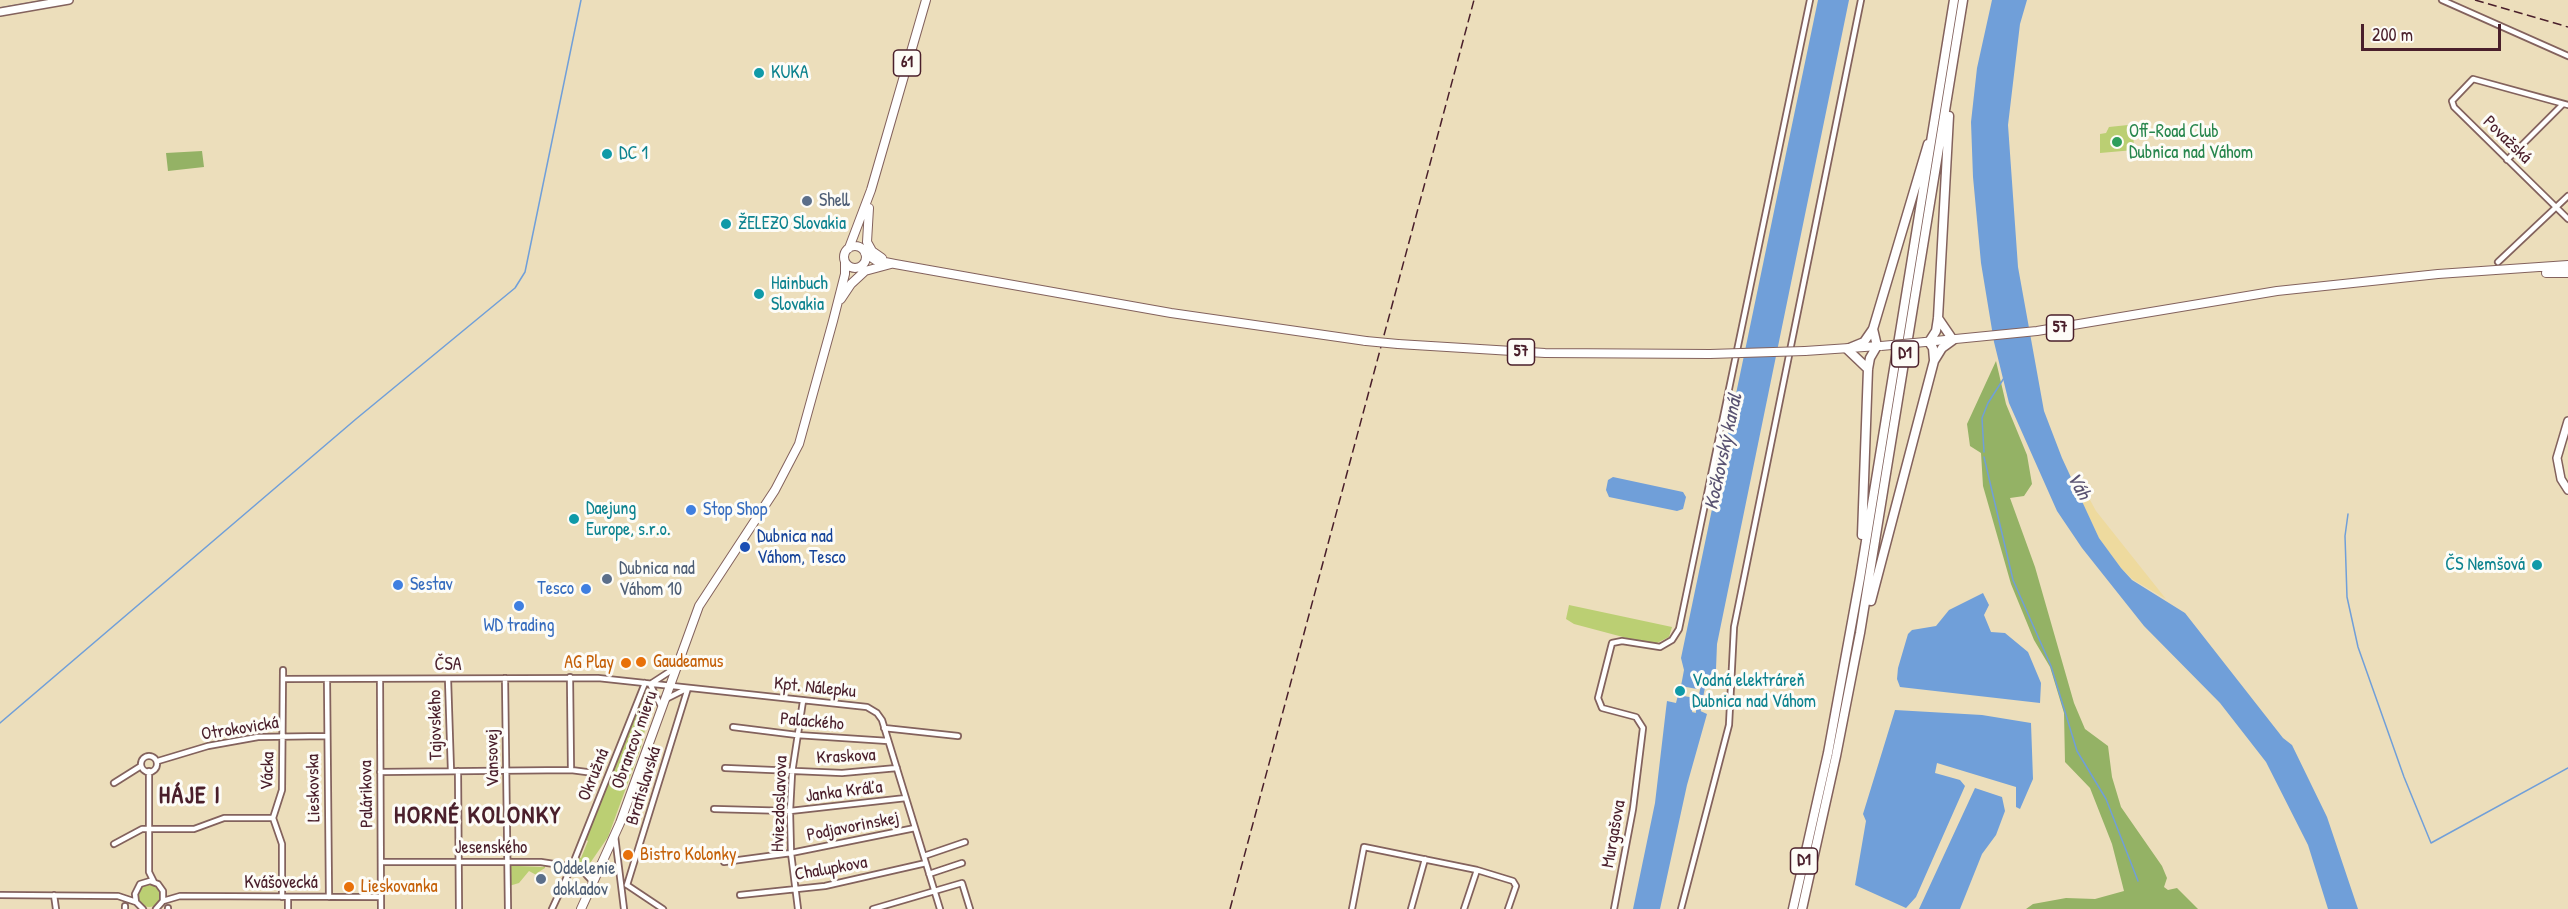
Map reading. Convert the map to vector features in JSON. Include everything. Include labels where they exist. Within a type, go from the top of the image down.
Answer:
[{"type":"highway","name":"D1","points":[[1793,909],[1830,743],[1860,578],[1954,0]]},
{"type":"highway","name":"D1","points":[[1802,909],[1834,766],[1860,633],[1963,0]]},
{"type":"highway","points":[[1934,361],[1933,348],[1927,342],[1936,331],[1938,318],[1951,76]]},
{"type":"highway","points":[[1868,369],[1847,348],[1864,342],[1873,329],[1923,155],[1932,136]]},
{"type":"highway","points":[[1860,633],[1866,620],[1934,361],[1942,348],[1955,340],[1938,318]]},
{"type":"highway","points":[[1860,578],[1868,369],[1870,358],[1879,346],[1873,329]]},
{"type":"main road","points":[[0,12],[69,0]]},
{"type":"main road","name":"61","points":[[837,305],[845,254],[862,217],[871,190],[926,0]]},
{"type":"main road","points":[[871,190],[867,242],[874,253],[895,264]]},
{"type":"main road","name":"61","points":[[840,294],[849,276],[865,262],[860,238],[862,217]]},
{"type":"main road","points":[[849,248],[856,246],[864,251]]},
{"type":"main road","name":"57","points":[[864,251],[875,260],[895,264],[1226,322],[1366,341],[1545,353],[1710,354],[1847,348],[1955,340],[2057,328],[2277,291],[2568,265]]},
{"type":"main road","points":[[845,262],[849,266],[859,267]]},
{"type":"main road","name":"57","points":[[859,267],[870,263],[895,264]]},
{"type":"main road","points":[[837,305],[860,275],[878,267],[895,264]]},
{"type":"main road","name":"57","points":[[2432,277],[2438,279],[2568,273]]},
{"type":"main road","name":"Obrancov mieru","points":[[581,909],[615,836],[703,599],[775,490],[801,435],[837,305]]},
{"type":"main road","points":[[2568,421],[2558,458],[2561,479],[2568,490]]},
{"type":"street","name":"Murgašova","points":[[1614,909],[1643,732],[1641,721],[1633,716],[1604,709],[1599,704],[1609,648],[1612,643],[1619,641],[1660,647],[1672,640],[1679,628],[1810,0]]},
{"type":"street","points":[[1682,909],[1702,823],[1729,725],[1734,627],[1861,0]]},
{"type":"street","points":[[2442,0],[2568,56]]},
{"type":"street","name":"Považská","points":[[2566,105],[2474,78],[2454,96],[2454,107],[2568,219]]},
{"type":"street","points":[[2507,160],[2566,105]]},
{"type":"street","points":[[2498,262],[2568,196]]},
{"type":"street","points":[[662,709],[648,683],[677,667]]},
{"type":"street","name":"Vácka","points":[[273,818],[282,790],[283,670]]},
{"type":"street","points":[[570,677],[571,770]]},
{"type":"street","name":"ČSA","points":[[327,679],[570,677],[670,686]]},
{"type":"street","name":"Vansovej","points":[[505,678],[508,909]]},
{"type":"street","points":[[282,679],[327,679]]},
{"type":"street","name":"Lieskovska","points":[[327,679],[329,897]]},
{"type":"street","name":"Palárikova","points":[[380,679],[381,909]]},
{"type":"street","name":"Tajovského","points":[[448,679],[451,771]]},
{"type":"street","name":"Okružná","points":[[552,909],[648,683]]},
{"type":"street","name":"Kpt. Nálepku","points":[[670,686],[867,707],[877,712],[897,768],[940,909]]},
{"type":"street","points":[[665,700],[688,688]]},
{"type":"street","name":"Bratislavská","points":[[624,886],[688,688]]},
{"type":"street","name":"Hviezdoslavova","points":[[798,909],[791,853],[790,811],[792,773],[803,700]]},
{"type":"street","name":"Palackého","points":[[733,727],[797,735],[888,741]]},
{"type":"street","points":[[884,728],[958,736]]},
{"type":"street","name":"Otrokovická","points":[[158,761],[208,746],[258,737],[327,736]]},
{"type":"street","points":[[114,783],[141,766],[143,760],[148,757],[158,761],[157,766],[149,771]]},
{"type":"street","points":[[141,766],[149,771]]},
{"type":"street","name":"Kraskova","points":[[724,768],[792,773],[842,773],[897,768]]},
{"type":"street","points":[[380,772],[571,770],[594,773]]},
{"type":"street","points":[[149,771],[149,872],[154,882],[163,891],[163,901],[156,909]]},
{"type":"street","name":"Tajovského","points":[[458,771],[459,909]]},
{"type":"street","name":"Janka Kráľa","points":[[714,809],[790,811],[906,798]]},
{"type":"street","points":[[114,844],[142,829],[194,829],[224,818],[273,818],[282,844],[285,897],[288,909]]},
{"type":"street","name":"Podjavorinskej","points":[[724,862],[791,853],[915,828]]},
{"type":"street","name":"Bratislavská","points":[[615,836],[624,886],[624,909]]},
{"type":"street","points":[[924,856],[965,842]]},
{"type":"street","points":[[1352,909],[1364,847],[1477,870],[1515,883],[1508,909]]},
{"type":"street","points":[[1411,909],[1425,859]]},
{"type":"street","name":"Jesenského","points":[[381,862],[508,861],[572,866]]},
{"type":"street","name":"Chalupkova","points":[[740,896],[856,879],[926,863]]},
{"type":"street","points":[[929,874],[962,863]]},
{"type":"street","points":[[572,866],[584,870],[594,882]]},
{"type":"street","points":[[1464,909],[1477,870]]},
{"type":"street","points":[[118,896],[136,890],[149,872]]},
{"type":"street","points":[[143,882],[154,882]]},
{"type":"street","points":[[873,909],[962,883],[970,909]]},
{"type":"street","points":[[624,886],[663,909]]},
{"type":"street","points":[[135,902],[136,890]]},
{"type":"street","name":"Kvášovecká","points":[[163,891],[180,896],[381,897]]},
{"type":"street","points":[[0,895],[118,896],[135,902],[143,909]]},
{"type":"street","points":[[54,895],[56,909]]},
{"type":"street","name":"Kvášovecká","points":[[163,901],[180,896]]},
{"type":"green space","name":"Off-Road Club Dubnica nad Váhom","points":[[2128,125],[2133,129],[2134,150],[2100,153],[2100,134],[2106,133],[2109,127]]},
{"type":"green space","points":[[202,151],[204,167],[168,171],[166,153]]},
{"type":"green space","points":[[1996,361],[2006,404],[2027,455],[2032,484],[2024,496],[2010,498],[2035,567],[2074,703],[2085,729],[2108,746],[2112,777],[2121,807],[2162,866],[2167,878],[2164,887],[2168,890],[2177,888],[2198,909],[2026,909],[2033,904],[2066,898],[2095,899],[2124,891],[2112,844],[2090,788],[2065,762],[2064,713],[2050,667],[2034,640],[2011,584],[1983,486],[1981,453],[1970,446],[1967,424]]},
{"type":"green space","points":[[1569,605],[1672,627],[1669,637],[1653,645],[1574,624],[1566,619]]},
{"type":"green space","points":[[646,687],[652,700],[641,747],[608,837],[586,869],[578,865],[577,860],[578,857],[581,858],[588,841],[585,839]]},
{"type":"green space","points":[[519,862],[518,866],[543,867],[545,865],[545,868],[537,873],[540,877],[529,871],[519,883],[509,886],[509,864]]},
{"type":"green space","points":[[145,885],[153,885],[160,892],[160,900],[153,907],[145,907],[138,900],[138,892]]},
{"type":"sand","points":[[2083,487],[2096,511],[2166,599],[2132,579],[2121,568],[2099,538],[2076,489]]},
{"type":"water","points":[[1818,0],[1849,0],[1717,644],[1716,669],[1708,677],[1706,685],[1700,684],[1697,689],[1681,686],[1684,670],[1681,658]]},
{"type":"water","points":[[1992,0],[2027,0],[2020,24],[2008,125],[2018,267],[2044,411],[2062,458],[2099,538],[2121,568],[2132,580],[2185,613],[2283,738],[2292,745],[2327,817],[2358,909],[2328,909],[2308,845],[2266,762],[2220,703],[2144,626],[2082,548],[2057,511],[2009,403],[1994,342],[1981,263],[1973,177],[1971,122],[1977,68]]},
{"type":"water","points":[[1613,477],[1683,492],[1686,497],[1683,509],[1677,511],[1609,497],[1606,490],[1608,480]]},
{"type":"water","points":[[1983,593],[1989,605],[1984,615],[1991,632],[2005,633],[2028,652],[2041,683],[2040,703],[1900,687],[1897,679],[1898,668],[1908,634],[1912,630],[1936,626],[1949,610]]},
{"type":"water","points":[[1678,695],[1695,698],[1692,712],[1696,713],[1696,709],[1707,714],[1687,785],[1660,909],[1633,909],[1655,803],[1667,701],[1676,703]]},
{"type":"water","points":[[1895,710],[1982,715],[2031,723],[2033,779],[2020,809],[2016,807],[2016,787],[1937,763],[1935,773],[1960,780],[1965,786],[1916,897],[1906,908],[1855,885],[1866,821],[1863,814]]},
{"type":"water","points":[[1975,788],[2002,797],[2005,811],[1996,835],[1982,854],[1960,909],[1919,909]]},
{"type":"waterway","points":[[0,8],[47,0]]},
{"type":"waterway","points":[[0,723],[356,419],[515,288],[525,272],[581,0]]},
{"type":"waterway","points":[[1984,452],[1982,418],[1988,403],[2004,378]]},
{"type":"waterway","points":[[1984,457],[2013,580],[2051,666],[2077,751],[2106,799],[2138,881]]},
{"type":"waterway","points":[[2348,514],[2345,536],[2347,597],[2358,647],[2404,777],[2431,843],[2568,768]]},
{"type":"waterway","name":"Kočkovský kanál","points":[[1698,713],[1704,680]]},
{"type":"railway","points":[[1230,909],[1474,0]]},
{"type":"railway","points":[[2475,0],[2568,27]]},
{"type":"place","name":"KUKA","points":[[759,73]]},
{"type":"place","name":"Off-Road Club Dubnica nad Váhom","points":[[2117,142]]},
{"type":"place","name":"DC 1","points":[[607,154]]},
{"type":"place","name":"Shell","points":[[807,201]]},
{"type":"place","name":"ŽELEZO Slovakia","points":[[726,224]]},
{"type":"place","name":"Hainbuch Slovakia","points":[[759,294]]},
{"type":"place","name":"Stop Shop","points":[[691,510]]},
{"type":"place","name":"Daejung Europe, s.r.o.","points":[[574,519]]},
{"type":"place","name":"Dubnica nad Váhom, Tesco","points":[[745,547]]},
{"type":"place","name":"ČS Nemšová","points":[[2537,565]]},
{"type":"place","name":"Dubnica nad Váhom 10","points":[[607,579]]},
{"type":"place","name":"Sestav","points":[[398,585]]},
{"type":"place","name":"Tesco","points":[[586,589]]},
{"type":"place","name":"WD trading","points":[[519,606]]},
{"type":"place","name":"Gaudeamus","points":[[641,662]]},
{"type":"place","name":"AG Play","points":[[626,663]]},
{"type":"place","name":"Vodná elektráreň Dubnica nad Váhom","points":[[1680,691]]},
{"type":"place","name":"Bistro Kolonky","points":[[628,855]]},
{"type":"place","name":"Oddelenie dokladov","points":[[541,879]]},
{"type":"place","name":"Lieskovanka","points":[[349,887]]},
{"type":"district","name":"HÁJE I","points":[[190,797]]},
{"type":"district","name":"HORNÉ KOLONKY","points":[[478,817]]},
{"type":"water label","name":"Váh","points":[[2078,486]]}]
